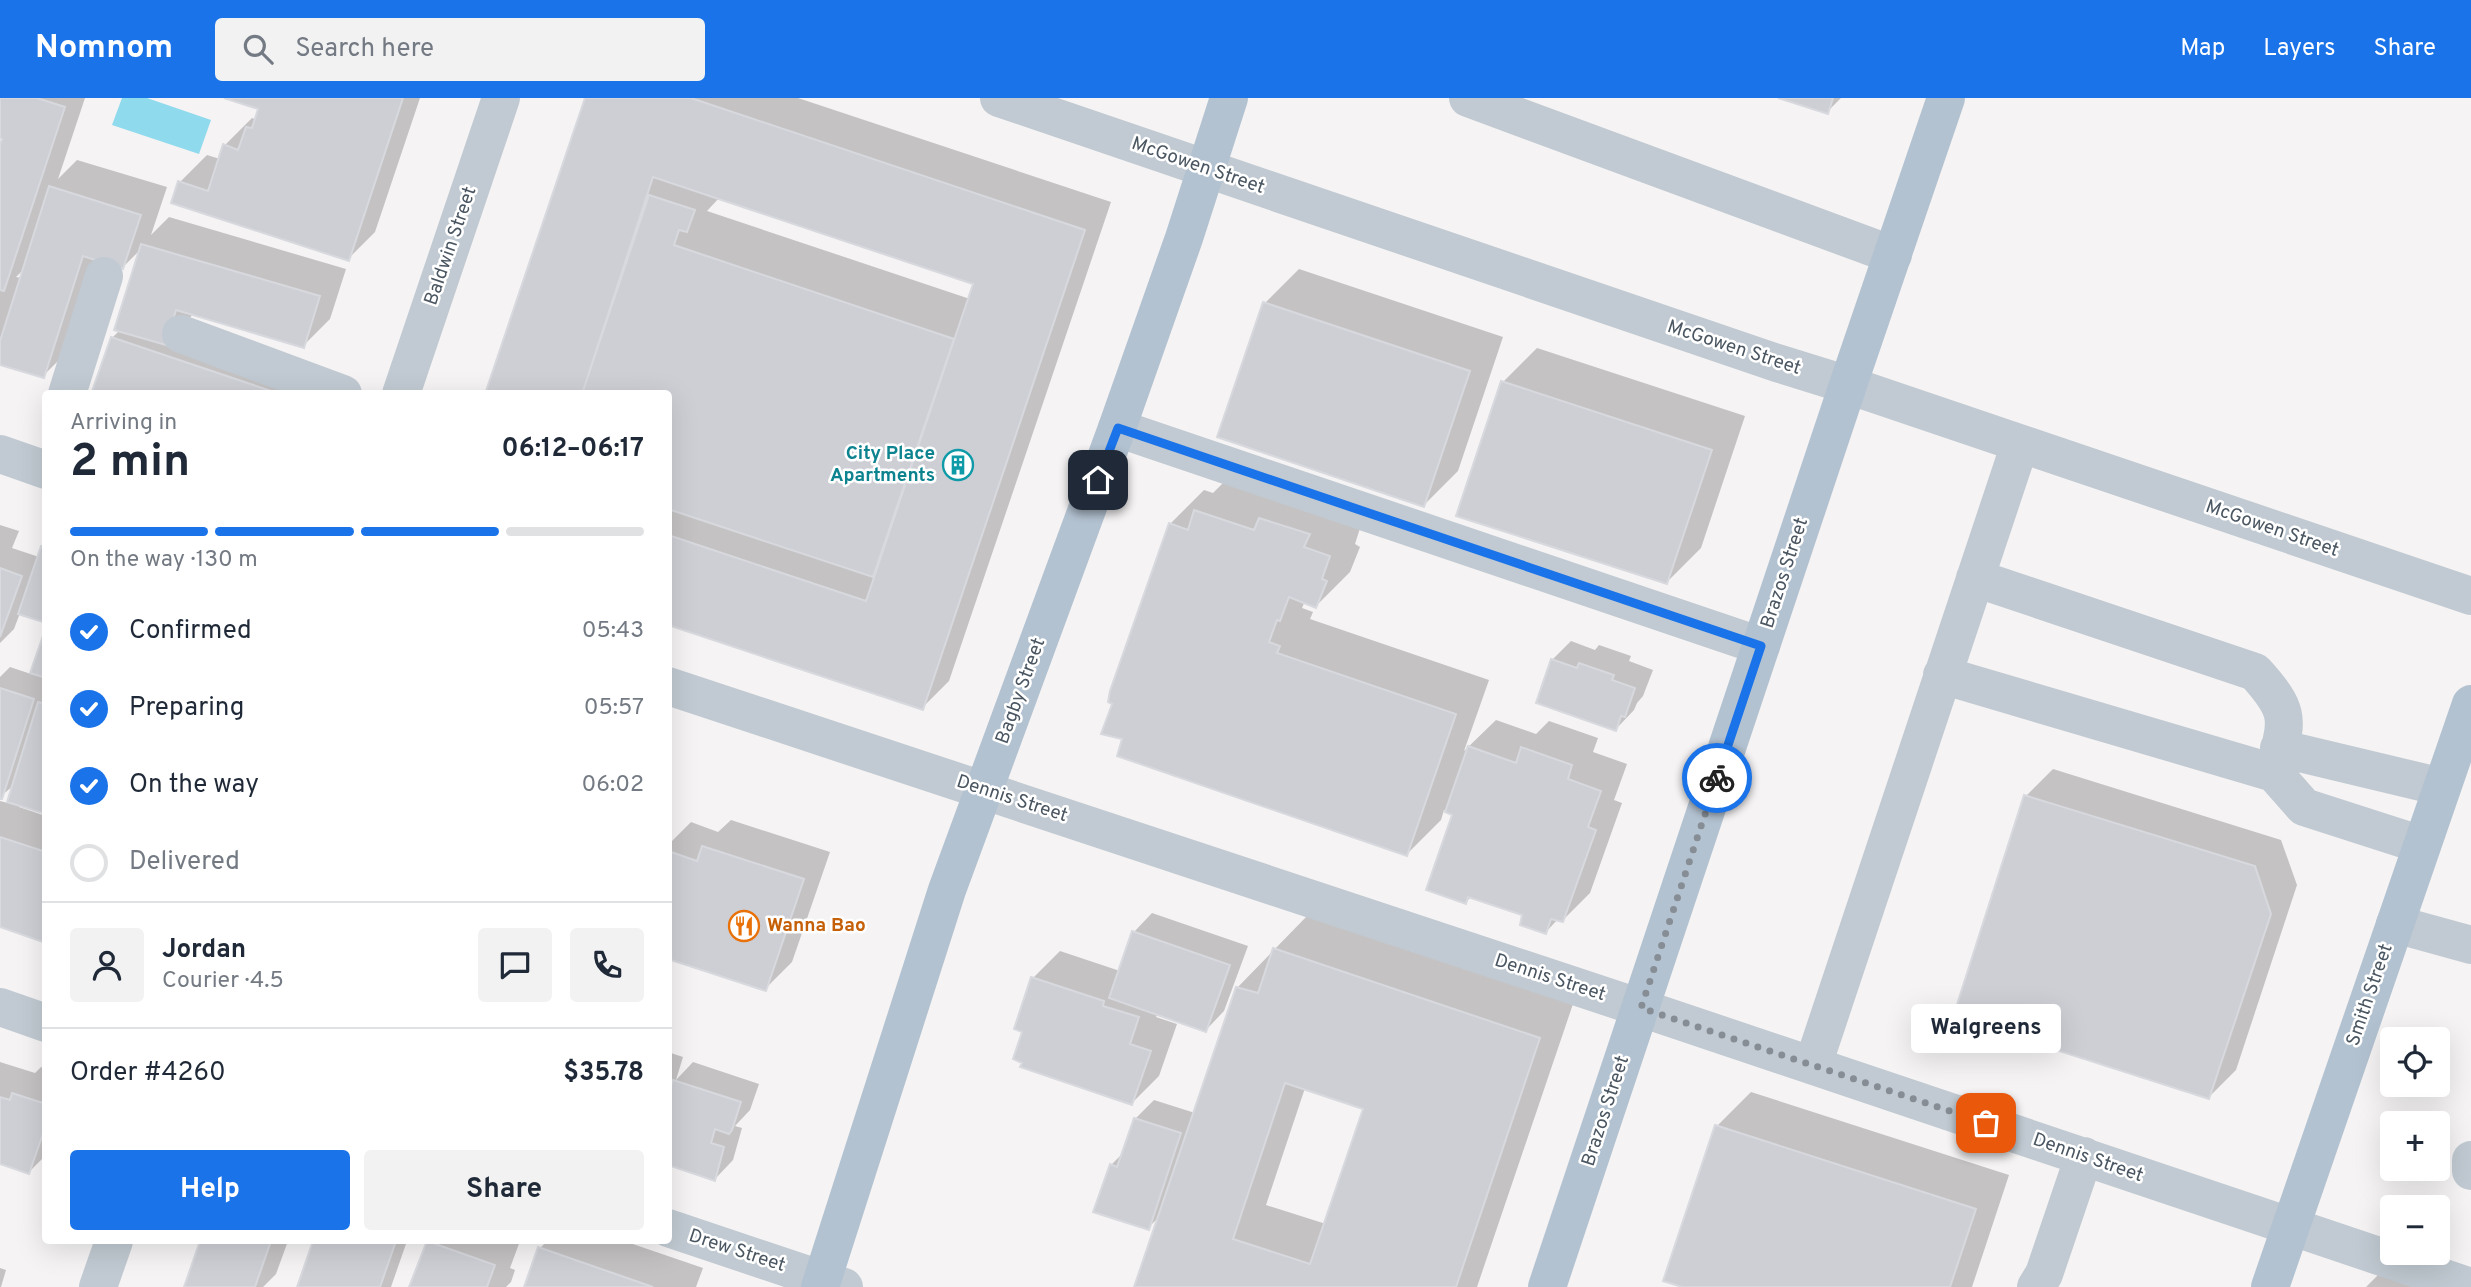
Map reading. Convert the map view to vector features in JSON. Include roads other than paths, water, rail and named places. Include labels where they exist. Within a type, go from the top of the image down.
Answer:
[{"type":"main road","name":"Bagby Street","points":[[829,1284],[947,890],[1118,428],[1229,98]]},
{"type":"main road","name":"Brazos Street","points":[[1547,1287],[1946,98]]},
{"type":"main road","name":"Smith Street","points":[[2270,1287],[2471,704]]},
{"type":"street","name":"Baldwin Street","points":[[402,390],[501,98]]},
{"type":"street","name":"McGowen Street","points":[[999,98],[2471,596]]},
{"type":"street","points":[[1468,98],[1893,255]]},
{"type":"street","points":[[68,390],[104,276]]},
{"type":"street","points":[[181,334],[332,390]]},
{"type":"street","points":[[1118,428],[1761,646]]},
{"type":"street","points":[[1813,1065],[2020,444]]},
{"type":"street","points":[[0,454],[42,465]]},
{"type":"street","points":[[1975,578],[2255,672],[2275,694],[2286,721],[2277,760],[2304,807],[2422,845]]},
{"type":"street","points":[[1942,675],[2277,760],[2442,788]]},
{"type":"street","name":"Dennis Street","points":[[672,686],[1813,1065],[2471,1287]]},
{"type":"street","points":[[2395,923],[2471,945]]},
{"type":"street","points":[[0,1007],[42,1022]]},
{"type":"street","points":[[2036,1287],[2044,1274],[2084,1156]]},
{"type":"street","points":[[2471,1160],[2471,1171]]},
{"type":"street","name":"Drew Street","points":[[672,1229],[829,1284]]},
{"type":"street","points":[[98,1287],[113,1244]]},
{"type":"water","points":[[122,98],[147,98],[211,120],[199,154],[112,125]]},
{"type":"place","name":"City Place Apartments","points":[[958,465]]},
{"type":"place","name":"Wanna Bao","points":[[744,926]]},
{"type":"place","name":"Walgreens","points":[[1986,1123]]}]
